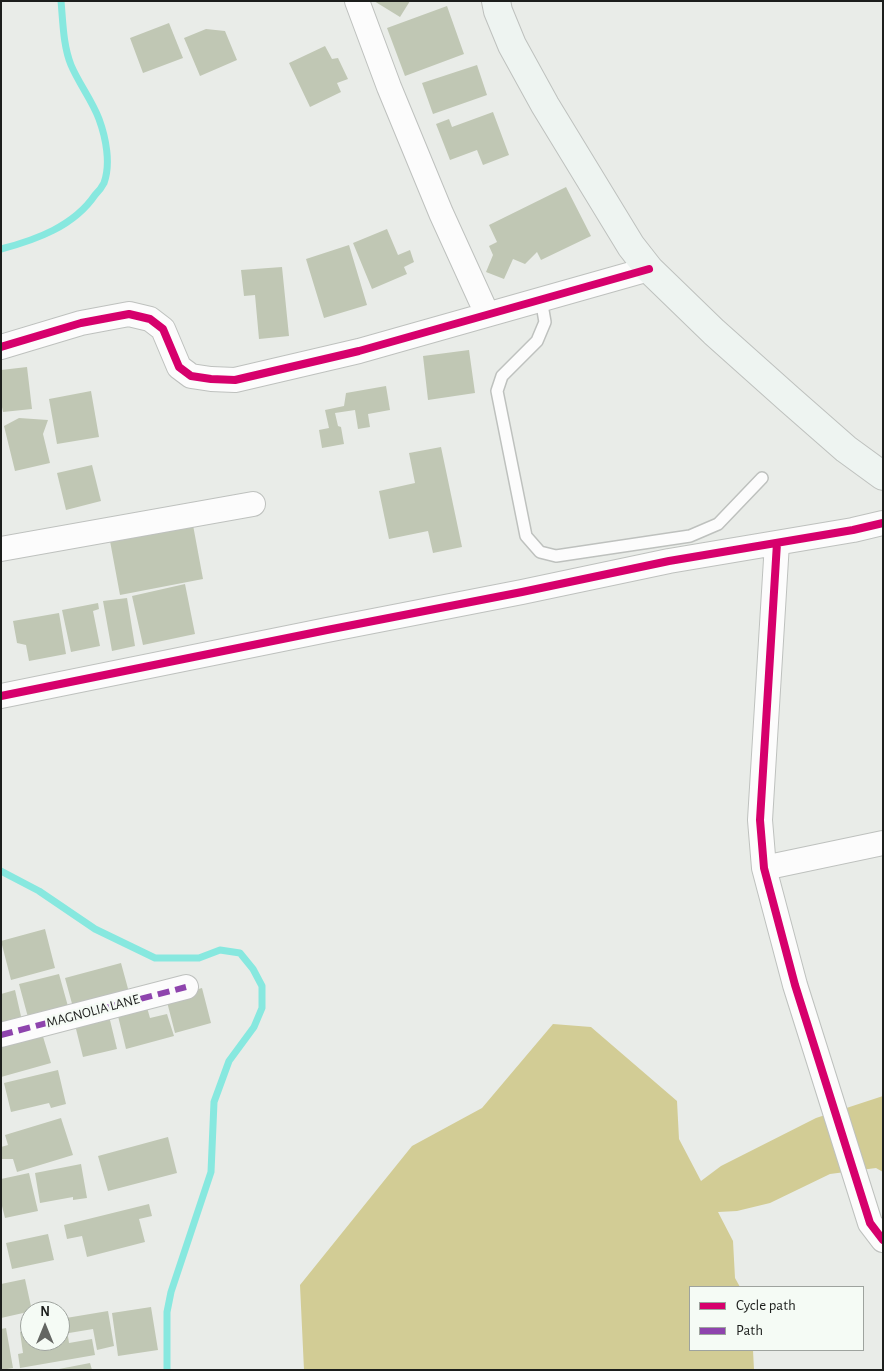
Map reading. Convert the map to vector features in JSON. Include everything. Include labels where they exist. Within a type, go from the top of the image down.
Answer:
[{"type":"street","points":[[356,1],[441,213],[487,314]]},
{"type":"street","points":[[496,1],[498,12],[512,45],[545,105],[631,246],[649,268],[714,332],[846,449],[883,476]]},
{"type":"street","points":[[1,347],[81,323],[129,314],[150,319],[163,329],[179,368],[191,376],[235,380],[359,350],[649,268]]},
{"type":"street","points":[[1,549],[253,504]]},
{"type":"street","points":[[1,696],[669,561],[853,530],[883,523]]},
{"type":"street","points":[[777,543],[760,820],[764,868],[796,985],[870,1222],[883,1240]]},
{"type":"street","points":[[764,868],[883,843]]},
{"type":"street","name":"MAGNOLIA LANE","points":[[1,1035],[186,987]]},
{"type":"lane","points":[[541,299],[545,322],[537,341],[502,376],[497,391],[526,536],[540,552],[556,556],[690,536],[718,524],[762,478]]},
{"type":"shaded area","points":[[553,1024],[591,1027],[677,1101],[679,1139],[701,1181],[721,1166],[816,1118],[883,1096],[883,1172],[876,1168],[830,1174],[770,1203],[737,1211],[718,1212],[733,1241],[735,1278],[739,1286],[689,1286],[689,1351],[753,1351],[754,1370],[304,1370],[300,1285],[412,1146],[482,1108]]},
{"type":"building","points":[[374,1],[410,1],[400,17]]},
{"type":"building","points":[[447,6],[464,54],[405,76],[387,28]]},
{"type":"building","points":[[169,23],[183,58],[143,73],[130,38]]},
{"type":"building","points":[[206,29],[225,31],[237,60],[200,76],[184,38]]},
{"type":"building","points":[[325,46],[332,59],[338,58],[348,79],[337,83],[341,92],[310,107],[289,63]]},
{"type":"building","points":[[477,65],[487,95],[433,114],[422,83]]},
{"type":"building","points":[[493,112],[509,155],[483,165],[477,150],[450,160],[436,124],[449,119],[452,127]]},
{"type":"building","points":[[566,187],[591,236],[541,260],[537,252],[525,264],[513,259],[504,279],[486,272],[493,255],[489,246],[497,242],[489,225]]},
{"type":"building","points":[[387,229],[398,255],[410,250],[414,262],[404,267],[407,274],[372,289],[353,243]]},
{"type":"building","points":[[349,245],[367,305],[324,318],[306,259]]},
{"type":"building","points":[[282,267],[289,336],[259,339],[255,295],[244,296],[241,270]]},
{"type":"building","points":[[469,350],[475,393],[428,400],[423,356]]},
{"type":"building","points":[[27,367],[32,409],[3,412],[1,402],[1,370]]},
{"type":"building","points":[[386,386],[390,410],[368,414],[370,427],[358,429],[355,410],[335,413],[338,426],[341,427],[344,444],[322,448],[319,430],[329,428],[325,410],[344,406],[346,393]]},
{"type":"building","points":[[91,391],[99,437],[57,444],[49,399]]},
{"type":"building","points":[[19,418],[48,420],[43,434],[50,463],[15,471],[4,426]]},
{"type":"building","points":[[441,447],[462,547],[433,553],[428,531],[389,539],[379,491],[415,483],[409,453]]},
{"type":"building","points":[[92,465],[101,501],[66,510],[57,473]]},
{"type":"building","points":[[193,525],[203,579],[120,595],[110,541]]},
{"type":"building","points":[[185,584],[195,634],[143,645],[132,596]]},
{"type":"building","points":[[127,598],[135,646],[112,651],[103,601]]},
{"type":"building","points":[[98,603],[99,609],[93,611],[100,646],[71,652],[62,610]]},
{"type":"building","points":[[59,613],[66,654],[29,661],[26,645],[17,643],[13,621]]},
{"type":"building","points":[[45,929],[55,968],[11,980],[1,941]]},
{"type":"building","points":[[121,963],[130,996],[74,1011],[65,978]]},
{"type":"building","points":[[59,974],[69,1010],[29,1021],[19,984]]},
{"type":"building","points":[[202,988],[211,1023],[175,1033],[166,998]]},
{"type":"building","points":[[15,990],[23,1025],[1,1030],[1,994]]},
{"type":"building","points":[[146,1004],[150,1018],[167,1014],[174,1036],[126,1049],[117,1012]]},
{"type":"building","points":[[109,1016],[117,1049],[83,1057],[75,1025]]},
{"type":"building","points":[[41,1030],[51,1063],[1,1077],[1,1041]]},
{"type":"building","points":[[58,1070],[66,1104],[51,1108],[49,1103],[11,1112],[4,1083]]},
{"type":"building","points":[[61,1118],[73,1155],[17,1172],[13,1159],[2,1159],[1,1147],[8,1145],[5,1135]]},
{"type":"building","points":[[168,1137],[177,1173],[108,1191],[98,1156]]},
{"type":"building","points":[[81,1164],[87,1198],[73,1200],[73,1197],[40,1203],[35,1173]]},
{"type":"building","points":[[29,1173],[38,1211],[5,1218],[1,1202],[1,1179]]},
{"type":"building","points":[[149,1204],[152,1216],[139,1219],[145,1242],[87,1257],[82,1236],[67,1239],[64,1225]]},
{"type":"building","points":[[48,1234],[54,1260],[12,1269],[6,1243]]},
{"type":"building","points":[[25,1279],[30,1301],[20,1301],[20,1314],[1,1318],[1,1284]]},
{"type":"building","points":[[151,1307],[158,1350],[118,1356],[112,1313]]},
{"type":"building","points":[[108,1311],[114,1346],[97,1350],[93,1329],[70,1333],[70,1317]]},
{"type":"building","points":[[6,1328],[13,1368],[1,1370],[1,1329]]},
{"type":"building","points":[[92,1339],[95,1355],[20,1368],[18,1354],[23,1353],[23,1351],[70,1351],[70,1343]]},
{"type":"building","points":[[90,1363],[92,1370],[59,1370],[59,1369]]},
{"type":"waterway","points":[[1,249],[41,236],[65,223],[86,206],[102,186],[106,176],[107,151],[104,134],[96,112],[68,57],[61,1]]},
{"type":"waterway","points":[[1,871],[39,891],[95,929],[155,958],[199,958],[220,950],[240,953],[253,969],[262,986],[262,1008],[254,1027],[229,1061],[214,1102],[211,1172],[171,1292],[167,1312],[167,1370]]},
{"type":"marked path","points":[[1,1035],[186,987]]},
{"type":"cycle path","points":[[1,347],[81,323],[129,314],[150,319],[163,329],[179,367],[191,376],[235,380],[359,351],[649,269]]},
{"type":"cycle path","points":[[1,696],[669,561],[853,530],[883,523]]},
{"type":"cycle path","points":[[777,543],[760,820],[764,868],[795,985],[870,1223],[883,1240]]}]
